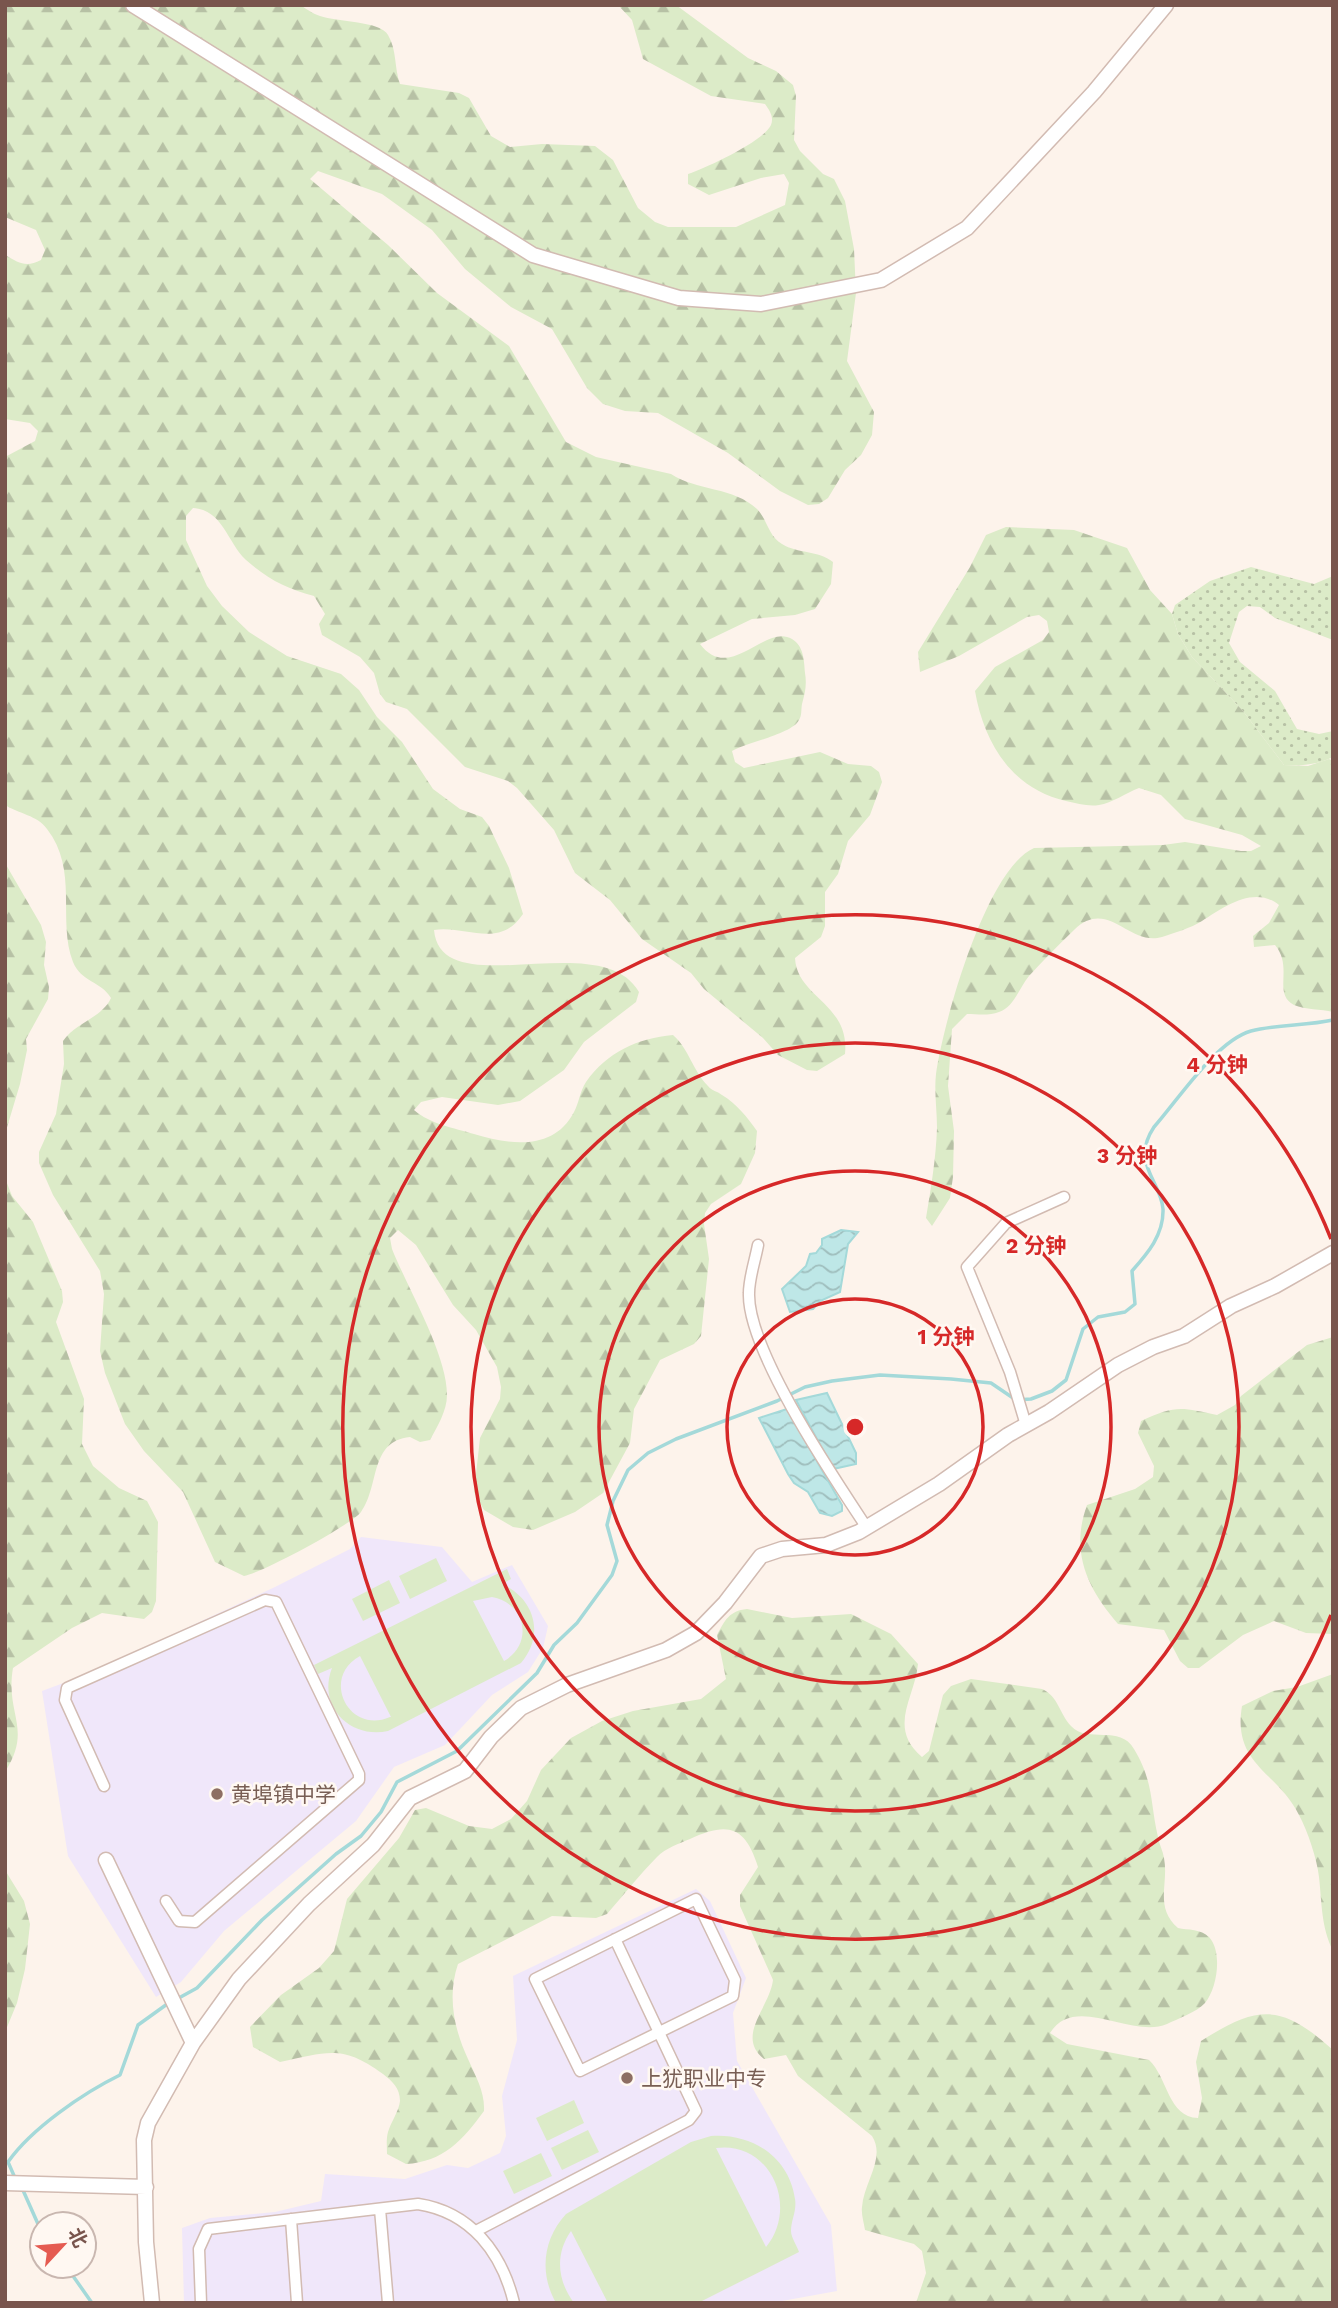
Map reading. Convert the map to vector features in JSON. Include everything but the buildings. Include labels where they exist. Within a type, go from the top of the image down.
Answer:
[{"type":"street","points":[[133,5],[533,255],[679,298],[761,304],[881,280],[967,228],[1094,92],[1166,5]]},
{"type":"street","points":[[1026,1425],[1010,1371],[967,1267],[1006,1223],[1063,1197]]},
{"type":"street","points":[[758,1245],[749,1294],[755,1334],[821,1459],[867,1528]]},
{"type":"street","points":[[152,2303],[146,2242],[144,2140],[148,2123],[193,2043],[262,1952],[373,1845],[402,1805],[421,1792],[465,1771],[492,1737],[521,1708],[567,1685],[683,1642],[710,1620],[761,1556],[782,1549],[826,1545],[867,1528],[1139,1353],[1184,1336],[1231,1306],[1275,1286],[1333,1252]]},
{"type":"street","points":[[104,1786],[65,1700],[67,1688],[265,1600],[276,1602],[359,1774],[359,1780],[195,1922],[179,1922],[166,1901]]},
{"type":"street","points":[[106,1860],[193,2043]]},
{"type":"street","points":[[696,1899],[735,1980],[736,1991],[728,1999],[580,2071],[535,1979],[615,1940],[696,1899]]},
{"type":"street","points":[[476,2231],[689,2120],[696,2111],[615,1940]]},
{"type":"street","points":[[6,2183],[30,2186],[146,2187]]},
{"type":"street","points":[[201,2303],[199,2249],[208,2229],[418,2204],[441,2208],[476,2231],[494,2252],[509,2279],[514,2303]]},
{"type":"street","points":[[380,2209],[388,2303]]},
{"type":"street","points":[[291,2219],[297,2303]]},
{"type":"shaded area","name":"黄埠镇中学","points":[[361,1537],[442,1547],[472,1582],[512,1565],[548,1626],[543,1648],[528,1672],[492,1695],[445,1745],[394,1767],[356,1821],[224,1931],[181,1982],[156,1997],[68,1856],[42,1691],[85,1675],[275,1587],[350,1549]]},
{"type":"shaded area","name":"上犹职业中专","points":[[696,1889],[710,1901],[746,1978],[733,2013],[737,2061],[831,2225],[837,2291],[771,2303],[184,2303],[182,2228],[210,2218],[275,2212],[321,2201],[325,2174],[405,2179],[447,2165],[468,2168],[500,2153],[506,2136],[502,2096],[517,2040],[513,1976]]},
{"type":"green space","points":[[5,5],[300,5],[320,16],[368,24],[384,30],[388,35],[400,84],[459,93],[469,98],[491,136],[510,147],[542,144],[595,146],[613,160],[638,208],[655,222],[668,227],[736,227],[785,205],[789,183],[784,174],[761,178],[709,195],[688,184],[688,174],[758,139],[771,125],[772,117],[765,104],[711,96],[643,59],[632,20],[618,5],[676,5],[748,58],[776,71],[793,85],[796,96],[794,140],[800,151],[823,174],[834,179],[845,201],[854,249],[856,293],[847,361],[874,412],[872,435],[861,455],[845,470],[828,498],[819,504],[808,505],[780,491],[728,453],[658,413],[625,411],[603,404],[587,388],[552,329],[511,307],[465,269],[432,230],[382,194],[318,171],[310,179],[388,245],[437,293],[509,346],[566,442],[596,457],[671,474],[692,484],[738,497],[757,509],[774,537],[782,544],[833,562],[831,584],[815,609],[795,615],[752,619],[700,644],[711,655],[723,658],[735,656],[782,636],[796,642],[803,654],[806,685],[799,720],[779,734],[732,751],[735,762],[744,768],[820,752],[848,764],[871,766],[879,772],[882,782],[870,815],[848,841],[838,874],[825,892],[825,926],[821,937],[795,958],[804,983],[832,1012],[840,1023],[844,1037],[845,1054],[817,1071],[807,1070],[778,1055],[763,1038],[704,989],[691,973],[642,939],[610,900],[575,873],[554,830],[517,788],[508,781],[465,767],[407,709],[386,702],[380,694],[374,673],[360,657],[322,635],[319,624],[325,614],[314,596],[278,582],[254,567],[239,553],[224,528],[211,514],[193,508],[186,516],[186,540],[207,586],[222,606],[249,632],[287,656],[341,674],[359,690],[377,717],[402,742],[433,789],[460,809],[482,817],[489,826],[509,868],[523,914],[514,925],[493,934],[434,930],[443,952],[464,962],[492,965],[592,965],[620,973],[639,992],[636,1002],[584,1042],[564,1070],[520,1101],[498,1105],[442,1097],[421,1102],[414,1110],[435,1122],[488,1138],[516,1142],[543,1139],[565,1125],[576,1108],[586,1082],[604,1062],[636,1043],[673,1035],[708,1086],[737,1107],[757,1131],[755,1153],[741,1184],[711,1204],[705,1213],[709,1259],[701,1336],[694,1344],[660,1360],[634,1409],[630,1443],[603,1493],[575,1512],[533,1530],[513,1527],[484,1510],[474,1492],[480,1438],[500,1399],[501,1387],[497,1367],[476,1330],[453,1305],[416,1245],[398,1230],[390,1238],[392,1249],[441,1361],[447,1395],[443,1413],[430,1440],[420,1442],[410,1437],[397,1440],[388,1447],[381,1456],[361,1512],[324,1537],[268,1567],[244,1576],[215,1562],[183,1492],[144,1451],[125,1424],[105,1373],[100,1351],[104,1294],[100,1271],[53,1195],[39,1163],[39,1152],[56,1114],[64,1064],[63,1041],[102,1010],[111,998],[102,988],[81,974],[73,962],[67,929],[65,878],[57,845],[43,824],[5,805],[5,457],[35,441],[38,431],[30,423],[5,419],[5,255],[31,264],[41,260],[45,250],[36,230],[5,217]]},
{"type":"green space","points":[[1006,527],[1074,530],[1127,548],[1150,590],[1172,614],[1178,634],[1192,657],[1243,711],[1284,765],[1308,766],[1329,759],[1333,761],[1333,1012],[1294,1005],[1284,994],[1283,962],[1275,945],[1254,947],[1253,936],[1269,923],[1279,905],[1269,899],[1260,897],[1239,900],[1193,926],[1162,937],[1139,935],[1108,920],[1086,921],[1029,976],[1004,1010],[991,1014],[967,1014],[952,1029],[948,1086],[954,1131],[953,1177],[950,1198],[932,1226],[926,1218],[936,1150],[935,1080],[940,1051],[957,986],[984,915],[999,885],[1016,862],[1034,848],[1163,845],[1185,842],[1251,851],[1261,846],[1242,835],[1185,819],[1161,795],[1139,788],[1104,804],[1087,805],[1047,795],[1016,775],[1004,761],[985,728],[975,691],[995,667],[1043,640],[1049,632],[1047,621],[1039,615],[1027,617],[959,656],[920,672],[918,652],[970,567],[986,535]]},
{"type":"green space","points":[[1251,567],[1314,584],[1333,576],[1333,640],[1275,618],[1260,607],[1247,606],[1239,612],[1229,643],[1240,662],[1275,691],[1297,729],[1319,734],[1333,731],[1333,757],[1327,760],[1284,765],[1243,711],[1192,657],[1178,634],[1172,614],[1175,605],[1210,581]]},
{"type":"green space","points":[[5,863],[41,925],[46,942],[44,965],[49,987],[48,999],[26,1039],[27,1050],[20,1084],[5,1134]]},
{"type":"green space","points":[[5,1178],[12,1196],[33,1222],[62,1291],[63,1302],[56,1322],[84,1399],[82,1444],[93,1466],[119,1488],[147,1501],[158,1522],[156,1601],[152,1612],[144,1619],[102,1613],[72,1628],[13,1668],[12,1698],[18,1732],[13,1757],[5,1772]]},
{"type":"green space","points":[[1333,1337],[1333,1634],[1306,1633],[1274,1621],[1243,1635],[1199,1668],[1188,1668],[1180,1661],[1164,1630],[1118,1624],[1098,1597],[1084,1569],[1081,1554],[1080,1538],[1087,1505],[1135,1489],[1153,1477],[1154,1466],[1138,1433],[1141,1421],[1178,1409],[1217,1415],[1235,1405],[1241,1396],[1307,1345]]},
{"type":"green space","points":[[436,1558],[447,1581],[410,1599],[399,1576]]},
{"type":"green space","points":[[507,1569],[511,1579],[502,1584],[522,1599],[533,1619],[533,1641],[521,1663],[388,1731],[361,1730],[340,1717],[329,1695],[332,1668],[318,1674],[314,1665]],"holes":[[[492,1597],[512,1607],[519,1615],[522,1625],[520,1645],[504,1661],[473,1601]],[[360,1656],[391,1717],[375,1720],[362,1718],[345,1702],[341,1690],[342,1677],[348,1666]]]},
{"type":"green space","points":[[389,1580],[400,1603],[363,1621],[352,1599]]},
{"type":"green space","points":[[747,1609],[792,1618],[851,1614],[891,1634],[918,1664],[905,1723],[906,1735],[922,1757],[929,1751],[943,1695],[951,1686],[971,1679],[1042,1689],[1052,1696],[1067,1721],[1078,1731],[1121,1737],[1134,1749],[1148,1782],[1164,1858],[1166,1912],[1178,1928],[1198,1931],[1209,1937],[1217,1961],[1213,1989],[1205,2003],[1167,2024],[1137,2026],[1104,2019],[1074,2017],[1061,2022],[1050,2033],[1067,2044],[1149,2060],[1174,2104],[1188,2116],[1198,2118],[1202,2098],[1196,2062],[1201,2041],[1221,2029],[1254,2016],[1269,2014],[1298,2024],[1333,2050],[1333,2303],[916,2303],[926,2273],[922,2251],[914,2244],[865,2230],[862,2207],[877,2153],[872,2136],[798,2076],[786,2055],[764,2059],[756,2050],[753,2031],[773,1980],[740,1906],[740,1895],[758,1867],[747,1843],[741,1835],[733,1831],[714,1830],[664,1851],[607,1914],[596,1918],[552,1916],[458,1964],[453,1988],[454,2012],[463,2048],[481,2091],[484,2111],[460,2140],[431,2159],[406,2164],[387,2154],[387,2135],[398,2109],[400,2096],[392,2082],[369,2064],[345,2054],[334,2053],[280,2062],[253,2047],[250,2027],[281,1995],[319,1968],[334,1951],[347,1899],[399,1838],[415,1810],[426,1808],[469,1826],[492,1829],[511,1819],[527,1801],[541,1770],[571,1738],[602,1721],[633,1711],[701,1699],[726,1679],[717,1635],[728,1617]]},
{"type":"green space","points":[[1333,1674],[1333,1951],[1324,1924],[1319,1877],[1306,1829],[1290,1800],[1250,1755],[1241,1726],[1242,1706],[1273,1691],[1297,1687]]},
{"type":"green space","points":[[5,1870],[24,1901],[30,1924],[25,1969],[17,2003],[5,2032]]},
{"type":"green space","points":[[574,2100],[584,2123],[547,2141],[536,2118]]},
{"type":"green space","points":[[588,2130],[599,2152],[562,2170],[551,2148]]},
{"type":"green space","points":[[711,2136],[726,2136],[754,2143],[776,2159],[791,2184],[795,2211],[791,2233],[799,2252],[698,2303],[608,2303],[571,2231],[562,2249],[560,2267],[564,2285],[574,2303],[556,2303],[547,2280],[546,2257],[552,2234],[566,2214],[691,2142]],"holes":[[[716,2148],[735,2149],[752,2155],[765,2166],[774,2180],[779,2196],[780,2214],[776,2231],[766,2247]]]},
{"type":"green space","points":[[541,2153],[552,2176],[514,2194],[503,2171]]},
{"type":"water","points":[[841,1230],[858,1232],[848,1244],[840,1292],[820,1301],[813,1309],[790,1312],[782,1289],[806,1266],[810,1254],[816,1253],[822,1245],[822,1239]]},
{"type":"water","points":[[827,1393],[856,1453],[856,1464],[833,1469],[796,1400]]},
{"type":"water","points":[[787,1409],[842,1505],[842,1511],[832,1516],[820,1513],[808,1492],[794,1483],[759,1418]]},
{"type":"waterway","points":[[177,1999],[197,1988],[262,1920],[336,1854],[361,1836],[381,1812],[397,1782],[457,1751],[537,1673],[554,1645],[577,1623],[612,1575],[617,1561],[607,1525],[613,1501],[628,1470],[648,1453],[805,1387],[832,1381],[880,1375],[991,1383],[1016,1400],[1031,1399],[1052,1391],[1066,1380],[1083,1329],[1098,1317],[1125,1312],[1135,1304],[1132,1271],[1154,1243],[1163,1218],[1161,1199],[1149,1171],[1145,1151],[1154,1127],[1211,1059],[1238,1037],[1261,1029],[1333,1020]]},
{"type":"waterway","points":[[15,2178],[8,2162],[18,2150],[59,2113],[120,2075],[138,2025],[170,2002]]},
{"type":"waterway","points":[[22,2188],[32,2210]]},
{"type":"waterway","points":[[76,2280],[92,2303]]},
{"type":"place","name":"黄埠镇中学","points":[[217,1794]]},
{"type":"place","name":"上犹职业中专","points":[[627,2078]]}]
